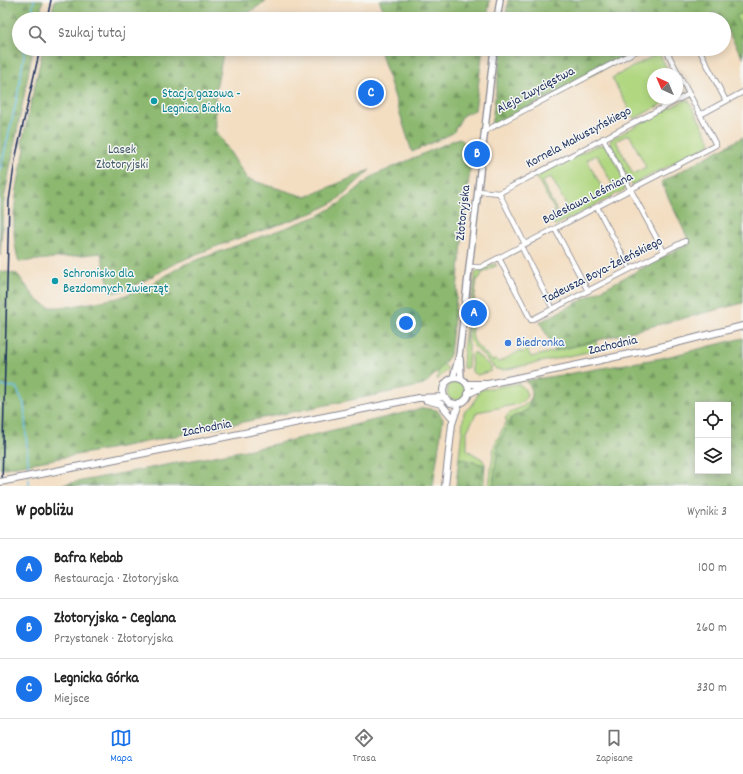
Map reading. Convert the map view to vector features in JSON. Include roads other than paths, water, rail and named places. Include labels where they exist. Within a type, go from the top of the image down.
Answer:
[{"type":"main road","name":"Zachodnia","points":[[467,384],[488,384],[641,351],[743,326]]},
{"type":"main road","points":[[445,486],[452,424],[459,403],[464,400],[468,394],[467,384],[461,379],[452,378],[446,382],[443,387],[452,424]]},
{"type":"main road","name":"Zachodnia","points":[[468,394],[488,384]]},
{"type":"main road","name":"Zachodnia","points":[[0,482],[418,398],[436,392],[443,387]]},
{"type":"main road","name":"Zachodnia","points":[[418,398],[447,399]]},
{"type":"main road","points":[[418,398],[441,404],[451,416]]},
{"type":"main road","points":[[447,399],[459,403]]},
{"type":"street","points":[[499,12],[500,0]]},
{"type":"street","name":"Złotoryjska","points":[[452,378],[459,356],[493,56]]},
{"type":"street","name":"Aleja Zwycięstwa","points":[[484,131],[627,56]]},
{"type":"street","points":[[669,56],[700,115],[743,92]]},
{"type":"street","points":[[703,56],[726,101]]},
{"type":"street","name":"Kornela Makuszyńskiego","points":[[499,193],[689,94]]},
{"type":"street","name":"Bolesława Leśmiana","points":[[470,267],[481,267],[500,258],[716,145],[700,115]]},
{"type":"street","points":[[603,138],[664,252]]},
{"type":"street","points":[[478,191],[499,193],[551,306]]},
{"type":"street","points":[[596,207],[628,265]]},
{"type":"street","points":[[555,229],[588,291]]},
{"type":"street","name":"Tadeusza Boya-Żeleńskiego","points":[[500,258],[531,320],[685,241]]},
{"type":"street","name":"Złotoryjska","points":[[459,356],[461,379]]},
{"type":"waterway","points":[[32,12],[34,0]]},
{"type":"waterway","points":[[0,172],[17,98],[24,56]]},
{"type":"waterway","points":[[0,386],[16,387],[24,404],[29,475]]},
{"type":"waterway","points":[[29,479],[29,486]]},
{"type":"railway","points":[[48,12],[51,0]]},
{"type":"railway","points":[[2,486],[9,201],[15,160],[38,56]]},
{"type":"place","name":"Legnicka Górka","points":[[371,93]]},
{"type":"place","name":"Stacja gazowa - Legnica Białka","points":[[154,101]]},
{"type":"place","name":"Złotoryjska - Ceglana","points":[[477,154]]},
{"type":"place","name":"Schronisko dla Bezdomnych Zwierząt","points":[[55,281]]},
{"type":"place","name":"Bafra Kebab","points":[[474,313]]},
{"type":"place","name":"Biedronka","points":[[508,343]]},
{"type":"park label","name":"Lasek Złotoryjski","points":[[122,158]]}]
